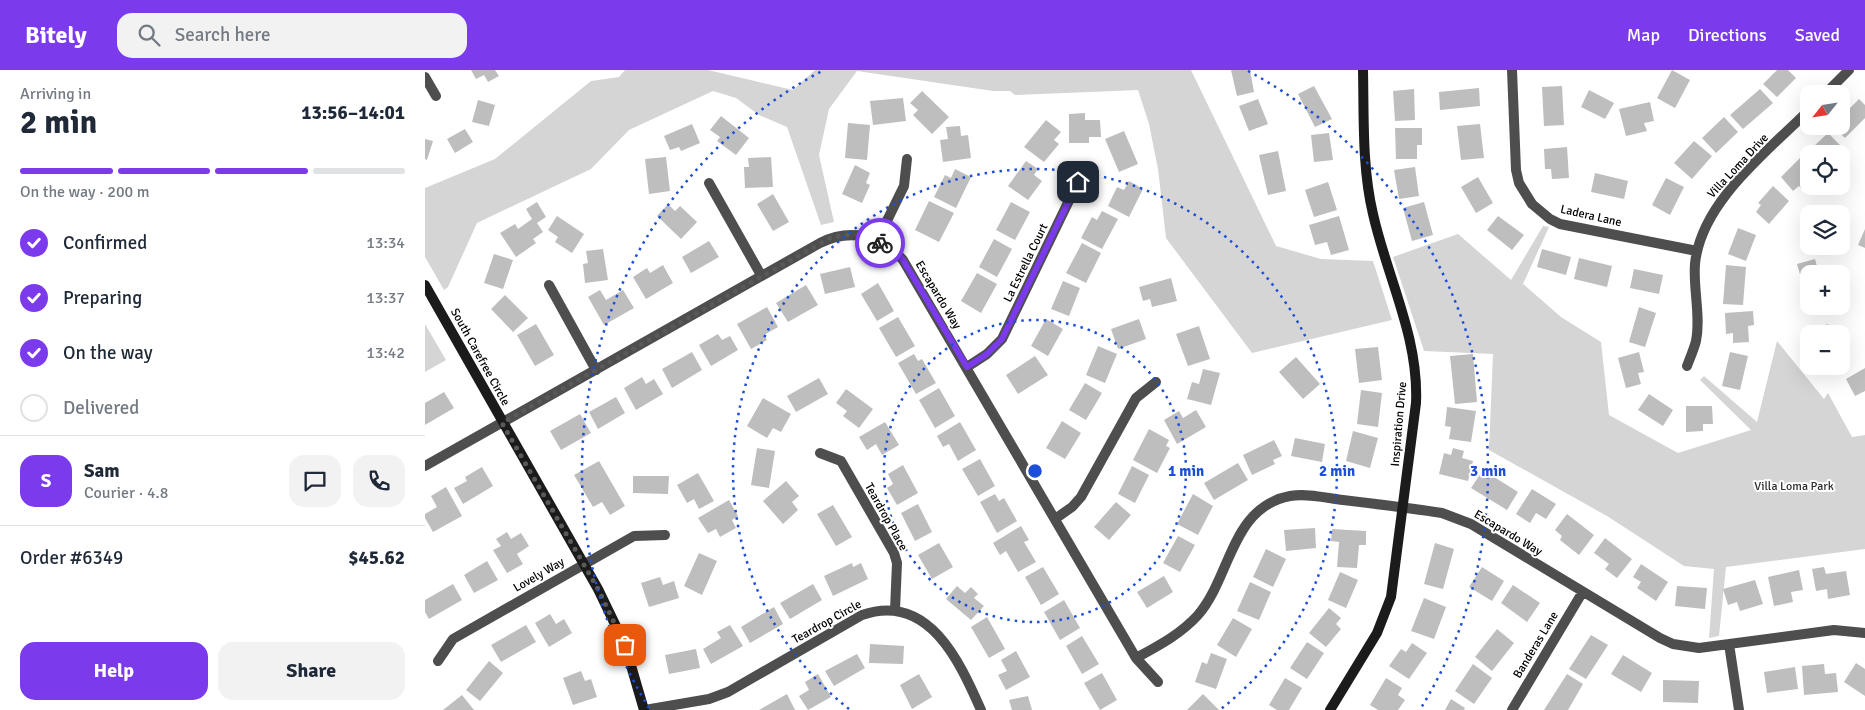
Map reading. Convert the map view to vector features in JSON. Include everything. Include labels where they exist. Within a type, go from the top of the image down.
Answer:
[{"type":"street","name":"Inspiration Drive","points":[[1330,710],[1384,617],[1391,597],[1417,384],[1410,340],[1369,196],[1366,172],[1363,70]]},
{"type":"street","name":"Ladera Lane","points":[[1512,70],[1516,170],[1519,184],[1532,204],[1550,219],[1571,227],[1697,251]]},
{"type":"street","points":[[1834,85],[1849,70]]},
{"type":"street","points":[[425,77],[436,96]]},
{"type":"street","name":"Villa Loma Drive","points":[[1687,366],[1696,340],[1695,266],[1697,251],[1711,215],[1719,203],[1800,119]]},
{"type":"street","points":[[877,241],[905,186],[907,159]]},
{"type":"street","name":"La Estrella Court","points":[[967,367],[987,354],[1002,339],[1078,182]]},
{"type":"street","points":[[709,183],[761,275]]},
{"type":"street","name":"Escapardo Way","points":[[425,466],[597,370],[761,275],[832,237],[854,234],[877,241],[897,252],[903,260],[1136,658],[1158,682]]},
{"type":"street","name":"South Carefree Circle","points":[[425,285],[584,564],[625,645],[645,710]]},
{"type":"street","points":[[549,285],[597,370]]},
{"type":"street","points":[[1055,519],[1072,507],[1081,497],[1136,398],[1156,382]]},
{"type":"street","name":"Teardrop Place","points":[[820,453],[841,461],[894,553],[897,563],[895,610]]},
{"type":"street","name":"Escapardo Way","points":[[1136,658],[1176,634],[1198,614],[1215,590],[1241,531],[1250,519],[1275,501],[1305,495],[1442,513],[1471,524],[1583,593],[1673,644],[1699,648],[1834,630],[1865,633]]},
{"type":"street","name":"Lovely Way","points":[[438,661],[453,638],[634,536],[665,535]]},
{"type":"street","name":"Banderas Lane","points":[[1512,710],[1583,593]]},
{"type":"street","name":"Teardrop Circle","points":[[645,710],[709,699],[728,692],[862,615],[872,611],[895,610],[919,618],[938,633],[973,691],[981,710]]},
{"type":"street","points":[[1729,644],[1739,710]]},
{"type":"green space","points":[[625,70],[708,70],[793,90],[815,70],[1191,70],[1276,246],[1321,259],[1373,261],[1392,320],[1252,353],[1166,238],[1158,169],[1149,124],[1138,90],[1015,95],[1010,91],[993,91],[857,71],[829,109],[819,155],[834,222],[821,225],[787,127],[759,115],[736,98],[713,91],[629,130],[591,169],[477,223],[448,287],[444,290],[425,257],[425,188],[495,159],[591,81],[619,77]]},
{"type":"green space","name":"Villa Loma Park","points":[[1543,226],[1549,227],[1523,284],[1561,317],[1601,342],[1609,415],[1678,453],[1751,430],[1700,380],[1704,376],[1757,422],[1777,341],[1800,369],[1800,375],[1805,375],[1824,399],[1828,393],[1852,437],[1865,435],[1865,549],[1726,567],[1719,636],[1709,638],[1714,569],[1684,566],[1607,516],[1489,450],[1493,354],[1424,351],[1393,257],[1458,234],[1511,280]]},
{"type":"green space","points":[[425,324],[446,360],[425,372]]},
{"type":"building","points":[[471,70],[495,70],[499,76],[488,82],[484,75],[476,79]]},
{"type":"building","points":[[1231,70],[1250,70],[1254,92],[1237,96]]},
{"type":"building","points":[[1672,70],[1690,80],[1675,108],[1657,98]]},
{"type":"building","points":[[1777,70],[1788,70],[1796,78],[1777,97],[1763,84]]},
{"type":"building","points":[[1314,86],[1332,119],[1315,127],[1298,94]]},
{"type":"building","points":[[1562,86],[1564,125],[1544,126],[1542,87]]},
{"type":"building","points":[[1479,88],[1480,106],[1440,110],[1439,92]]},
{"type":"building","points":[[1414,89],[1415,120],[1395,121],[1393,91]]},
{"type":"building","points":[[1760,89],[1773,103],[1743,129],[1730,115]]},
{"type":"building","points":[[1589,90],[1614,103],[1605,119],[1581,107]]},
{"type":"building","points":[[922,91],[949,117],[932,134],[913,115],[918,110],[910,103]]},
{"type":"building","points":[[903,98],[906,121],[873,125],[870,101]]},
{"type":"building","points":[[1258,99],[1268,124],[1249,131],[1239,106]]},
{"type":"building","points":[[1859,99],[1865,105],[1865,118],[1850,133],[1850,108]]},
{"type":"building","points":[[478,100],[495,105],[489,126],[472,122]]},
{"type":"building","points":[[1650,102],[1654,121],[1644,123],[1647,131],[1626,136],[1619,109]]},
{"type":"building","points":[[1085,113],[1085,120],[1100,120],[1101,137],[1089,137],[1089,143],[1069,143],[1069,114]]},
{"type":"building","points":[[721,116],[749,138],[736,155],[717,141],[720,137],[710,130]]},
{"type":"building","points":[[1724,117],[1738,132],[1716,153],[1702,138]]},
{"type":"building","points":[[1046,120],[1061,132],[1054,140],[1059,144],[1044,162],[1024,147]]},
{"type":"building","points":[[848,123],[870,125],[867,160],[845,158]]},
{"type":"building","points":[[692,124],[700,143],[681,151],[679,147],[670,150],[664,136]]},
{"type":"building","points":[[1480,124],[1484,158],[1461,160],[1457,126]]},
{"type":"building","points":[[960,126],[961,136],[968,135],[971,158],[943,162],[940,140],[948,139],[946,127]]},
{"type":"building","points":[[1395,128],[1422,128],[1422,145],[1417,145],[1417,159],[1396,159]]},
{"type":"building","points":[[465,129],[473,142],[455,153],[447,139]]},
{"type":"building","points":[[1124,131],[1138,164],[1119,172],[1105,139]]},
{"type":"building","points":[[1329,133],[1333,160],[1314,162],[1311,135]]},
{"type":"building","points":[[1826,135],[1830,135],[1840,145],[1815,145]]},
{"type":"building","points":[[425,139],[433,141],[427,160],[425,159]]},
{"type":"building","points":[[1694,141],[1712,156],[1692,179],[1674,163]]},
{"type":"building","points":[[1567,147],[1569,178],[1552,179],[1551,169],[1545,169],[1544,149]]},
{"type":"building","points":[[1278,151],[1286,191],[1268,195],[1259,155]]},
{"type":"building","points":[[666,157],[670,191],[649,194],[645,159]]},
{"type":"building","points":[[771,157],[773,187],[745,188],[744,167],[749,167],[748,158]]},
{"type":"building","points":[[1800,158],[1800,187],[1799,186],[1793,191],[1781,177]]},
{"type":"building","points":[[1026,161],[1038,169],[1034,175],[1042,181],[1028,200],[1008,186]]},
{"type":"building","points":[[855,165],[870,173],[866,183],[870,185],[862,203],[842,194]]},
{"type":"building","points":[[1415,167],[1419,196],[1399,199],[1394,170]]},
{"type":"building","points":[[955,169],[971,177],[956,208],[934,197],[945,175],[951,178]]},
{"type":"building","points":[[1595,173],[1628,181],[1624,199],[1591,192]]},
{"type":"building","points":[[1478,177],[1493,203],[1476,213],[1461,187]]},
{"type":"building","points":[[1666,178],[1684,187],[1670,215],[1652,205]]},
{"type":"building","points":[[1129,181],[1143,189],[1129,217],[1108,206],[1117,187],[1124,190]]},
{"type":"building","points":[[1328,182],[1337,210],[1314,217],[1305,190]]},
{"type":"building","points":[[1773,186],[1789,201],[1769,224],[1756,212],[1761,205],[1758,203]]},
{"type":"building","points":[[773,194],[789,222],[773,231],[757,204]]},
{"type":"building","points":[[929,201],[954,213],[939,242],[915,230]]},
{"type":"building","points":[[537,202],[546,217],[537,223],[543,232],[533,239],[536,243],[516,257],[500,233],[515,224],[518,229],[532,219],[526,209]]},
{"type":"building","points":[[1011,202],[1030,212],[1015,240],[996,230]]},
{"type":"building","points":[[1424,202],[1433,235],[1412,241],[1403,208]]},
{"type":"building","points":[[668,204],[675,211],[680,206],[697,222],[681,239],[657,216]]},
{"type":"building","points":[[1102,211],[1118,219],[1102,249],[1081,238],[1092,217],[1097,220]]},
{"type":"building","points":[[557,216],[584,234],[572,253],[555,242],[558,237],[548,230]]},
{"type":"building","points":[[1339,216],[1349,250],[1331,255],[1327,242],[1315,245],[1309,225]]},
{"type":"building","points":[[1498,216],[1524,235],[1512,250],[1487,230]]},
{"type":"building","points":[[1738,228],[1756,235],[1746,261],[1728,254]]},
{"type":"building","points":[[1865,229],[1865,248],[1858,245]]},
{"type":"building","points":[[994,239],[1012,249],[997,277],[979,267]]},
{"type":"building","points":[[709,241],[719,257],[691,273],[682,257]]},
{"type":"building","points":[[1082,243],[1101,253],[1086,283],[1066,273]]},
{"type":"building","points":[[603,249],[608,280],[585,283],[583,264],[588,263],[586,251]]},
{"type":"building","points":[[1542,249],[1571,257],[1566,275],[1537,267]]},
{"type":"building","points":[[494,254],[513,260],[503,289],[484,283]]},
{"type":"building","points":[[1579,258],[1612,266],[1607,287],[1574,279]]},
{"type":"building","points":[[1815,259],[1817,265],[1800,265],[1800,274],[1797,264]]},
{"type":"building","points":[[663,265],[673,283],[646,299],[633,277],[647,268],[650,273]]},
{"type":"building","points":[[1726,265],[1746,267],[1743,305],[1723,304]]},
{"type":"building","points":[[850,267],[855,287],[825,294],[820,274]]},
{"type":"building","points":[[1634,269],[1663,275],[1659,294],[1630,288]]},
{"type":"building","points":[[977,273],[997,284],[981,313],[961,301]]},
{"type":"building","points":[[1171,278],[1177,301],[1152,307],[1150,299],[1143,301],[1139,287]]},
{"type":"building","points":[[1063,281],[1080,288],[1069,316],[1051,309]]},
{"type":"building","points":[[878,283],[894,311],[877,321],[861,294]]},
{"type":"building","points":[[806,285],[818,305],[788,322],[776,303]]},
{"type":"building","points":[[600,290],[606,300],[623,290],[634,308],[604,325],[588,297]]},
{"type":"building","points":[[505,295],[528,318],[513,332],[491,309]]},
{"type":"building","points":[[767,307],[778,327],[764,335],[767,340],[751,349],[737,324]]},
{"type":"building","points":[[1639,307],[1656,313],[1645,347],[1629,342]]},
{"type":"building","points":[[1753,311],[1754,325],[1748,326],[1749,342],[1733,343],[1733,333],[1726,334],[1725,313]]},
{"type":"building","points":[[898,317],[915,346],[896,357],[879,328]]},
{"type":"building","points":[[1046,319],[1063,329],[1048,356],[1031,346]]},
{"type":"building","points":[[1139,319],[1146,339],[1118,349],[1111,329]]},
{"type":"building","points":[[536,324],[554,355],[535,366],[517,335]]},
{"type":"building","points":[[1199,326],[1210,359],[1188,366],[1176,334]]},
{"type":"building","points":[[718,334],[722,340],[730,336],[738,350],[711,366],[699,345]]},
{"type":"building","points":[[1098,346],[1117,354],[1105,383],[1086,375]]},
{"type":"building","points":[[1378,347],[1382,380],[1359,383],[1355,349]]},
{"type":"building","points":[[692,352],[702,370],[672,388],[662,369]]},
{"type":"building","points":[[1639,352],[1644,372],[1638,373],[1641,384],[1626,388],[1618,358]]},
{"type":"building","points":[[1730,352],[1748,356],[1740,390],[1722,386]]},
{"type":"building","points":[[914,354],[918,361],[922,359],[936,383],[916,394],[898,363]]},
{"type":"building","points":[[1473,354],[1477,402],[1455,404],[1450,356]]},
{"type":"building","points":[[1035,356],[1048,375],[1018,394],[1006,375]]},
{"type":"building","points":[[1296,357],[1320,384],[1303,399],[1279,372]]},
{"type":"building","points":[[1865,368],[1865,391],[1855,396],[1846,379]]},
{"type":"building","points":[[1203,369],[1220,373],[1211,405],[1187,399],[1192,382],[1199,384]]},
{"type":"building","points":[[642,377],[646,384],[654,379],[663,394],[636,410],[624,388]]},
{"type":"building","points":[[819,378],[828,394],[796,412],[787,396]]},
{"type":"building","points":[[1085,383],[1102,393],[1086,420],[1069,410]]},
{"type":"building","points":[[939,388],[955,416],[935,428],[919,400]]},
{"type":"building","points":[[846,389],[873,409],[859,428],[843,416],[847,411],[836,403]]},
{"type":"building","points":[[1361,390],[1382,393],[1378,427],[1357,424]]},
{"type":"building","points":[[444,392],[454,408],[425,425],[425,403]]},
{"type":"building","points":[[1649,394],[1673,410],[1663,426],[1638,410]]},
{"type":"building","points":[[616,397],[625,413],[598,429],[589,412]]},
{"type":"building","points":[[763,398],[791,414],[781,432],[773,428],[767,438],[747,426]]},
{"type":"building","points":[[1686,406],[1712,406],[1713,424],[1703,424],[1703,431],[1686,432]]},
{"type":"building","points":[[1447,407],[1476,411],[1471,442],[1449,439],[1451,427],[1445,426]]},
{"type":"building","points":[[1196,410],[1206,427],[1177,444],[1164,420],[1179,411],[1183,418]]},
{"type":"building","points":[[580,414],[591,433],[561,450],[550,431]]},
{"type":"building","points":[[1062,421],[1081,433],[1065,459],[1046,448]]},
{"type":"building","points":[[885,422],[899,445],[882,455],[876,444],[867,450],[859,437]]},
{"type":"building","points":[[960,422],[976,450],[958,461],[949,444],[943,447],[937,436]]},
{"type":"building","points":[[1149,429],[1169,440],[1166,446],[1170,448],[1157,473],[1133,460]]},
{"type":"building","points":[[1353,431],[1378,438],[1370,468],[1346,461]]},
{"type":"building","points":[[1295,438],[1325,444],[1322,462],[1291,456]]},
{"type":"building","points":[[1274,440],[1282,456],[1273,460],[1275,464],[1252,475],[1243,455]]},
{"type":"building","points":[[757,448],[775,451],[769,488],[751,485]]},
{"type":"building","points":[[1453,448],[1464,451],[1462,458],[1473,461],[1468,481],[1439,474],[1444,453],[1451,455]]},
{"type":"building","points":[[980,459],[995,486],[978,496],[962,469]]},
{"type":"building","points":[[599,461],[625,506],[610,515],[602,502],[593,507],[574,475]]},
{"type":"building","points":[[1238,463],[1248,480],[1214,500],[1204,483]]},
{"type":"building","points":[[903,465],[918,493],[897,505],[887,488],[893,484],[888,474]]},
{"type":"building","points":[[1132,466],[1149,475],[1135,503],[1118,494]]},
{"type":"building","points":[[482,467],[493,486],[463,504],[454,488],[467,481],[465,477]]},
{"type":"building","points":[[1483,470],[1518,492],[1507,510],[1471,488]]},
{"type":"building","points":[[698,473],[714,501],[699,509],[694,499],[687,503],[677,485]]},
{"type":"building","points":[[633,476],[669,476],[668,494],[633,493]]},
{"type":"building","points":[[786,481],[799,496],[792,502],[798,510],[783,524],[763,501]]},
{"type":"building","points":[[446,487],[462,516],[433,532],[425,518],[425,514],[437,507],[431,496]]},
{"type":"building","points":[[1532,489],[1556,504],[1546,519],[1536,513],[1530,523],[1516,514]]},
{"type":"building","points":[[995,494],[999,501],[1004,498],[1017,521],[997,533],[980,502]]},
{"type":"building","points":[[1193,494],[1213,506],[1198,535],[1177,524]]},
{"type":"building","points":[[729,500],[738,516],[732,520],[736,528],[720,537],[716,529],[708,533],[698,518]]},
{"type":"building","points":[[1116,502],[1131,515],[1109,540],[1094,527]]},
{"type":"building","points":[[918,504],[932,532],[915,541],[901,513]]},
{"type":"building","points":[[833,505],[852,537],[836,546],[817,514]]},
{"type":"building","points":[[1567,514],[1594,535],[1579,555],[1560,540],[1562,536],[1555,530]]},
{"type":"building","points":[[1021,526],[1029,540],[1024,542],[1036,562],[1018,572],[1006,551],[1000,555],[993,543]]},
{"type":"building","points":[[1315,528],[1316,548],[1286,551],[1284,530]]},
{"type":"building","points":[[1332,529],[1366,531],[1366,545],[1359,545],[1357,568],[1337,567],[1339,542],[1331,541]]},
{"type":"building","points":[[507,532],[511,539],[521,533],[529,546],[517,554],[523,564],[507,573],[493,550],[501,546],[496,539]]},
{"type":"building","points":[[1178,536],[1195,545],[1180,572],[1163,563]]},
{"type":"building","points":[[1605,538],[1632,559],[1617,578],[1605,569],[1609,564],[1594,553]]},
{"type":"building","points":[[939,543],[953,567],[932,579],[918,555]]},
{"type":"building","points":[[1435,543],[1454,549],[1443,589],[1424,584]]},
{"type":"building","points":[[1266,549],[1286,559],[1273,587],[1253,577]]},
{"type":"building","points":[[699,553],[717,561],[702,595],[684,586]]},
{"type":"building","points":[[487,561],[498,580],[474,593],[464,575]]},
{"type":"building","points":[[852,563],[853,567],[861,563],[868,579],[833,596],[824,576]]},
{"type":"building","points":[[1641,564],[1668,582],[1656,601],[1637,588],[1641,582],[1633,577]]},
{"type":"building","points":[[1043,567],[1059,594],[1041,605],[1025,577]]},
{"type":"building","points":[[1482,567],[1504,581],[1492,601],[1469,587]]},
{"type":"building","points":[[1824,567],[1826,574],[1846,571],[1850,595],[1828,599],[1827,589],[1816,591],[1812,569]]},
{"type":"building","points":[[1799,570],[1803,590],[1791,592],[1793,602],[1774,606],[1768,577]]},
{"type":"building","points":[[1340,572],[1358,580],[1346,608],[1328,600]]},
{"type":"building","points":[[1164,576],[1173,592],[1147,608],[1137,592]]},
{"type":"building","points":[[660,577],[663,585],[674,581],[679,598],[649,607],[641,583]]},
{"type":"building","points":[[1755,580],[1763,604],[1740,611],[1737,602],[1728,605],[1723,589]]},
{"type":"building","points":[[1250,582],[1271,592],[1259,620],[1237,611]]},
{"type":"building","points":[[453,584],[462,600],[429,619],[425,612],[425,600]]},
{"type":"building","points":[[813,584],[822,600],[790,619],[780,603]]},
{"type":"building","points":[[1513,585],[1540,603],[1527,622],[1501,603]]},
{"type":"building","points":[[957,586],[965,593],[971,587],[978,594],[974,598],[984,606],[971,620],[946,599]]},
{"type":"building","points":[[1677,586],[1707,588],[1705,609],[1675,606]]},
{"type":"building","points":[[1424,598],[1446,607],[1434,639],[1411,631]]},
{"type":"building","points":[[1064,600],[1080,628],[1060,640],[1044,612]]},
{"type":"building","points":[[774,607],[783,624],[750,643],[741,627]]},
{"type":"building","points":[[1329,608],[1341,618],[1336,624],[1341,629],[1326,647],[1309,633]]},
{"type":"building","points":[[550,614],[556,624],[564,619],[572,633],[549,647],[535,623]]},
{"type":"building","points":[[987,617],[1005,649],[989,658],[971,627]]},
{"type":"building","points":[[1233,618],[1252,629],[1236,657],[1217,645]]},
{"type":"building","points":[[526,625],[536,642],[501,662],[491,645]]},
{"type":"building","points":[[730,625],[743,646],[711,664],[703,649],[721,638],[717,632]]},
{"type":"building","points":[[1497,629],[1514,643],[1492,671],[1475,657]]},
{"type":"building","points":[[1591,635],[1608,645],[1586,679],[1569,669]]},
{"type":"building","points":[[1082,636],[1099,664],[1082,674],[1066,646]]},
{"type":"building","points":[[1307,642],[1324,653],[1307,679],[1290,668]]},
{"type":"building","points":[[1412,643],[1427,653],[1409,679],[1389,666],[1401,649],[1406,652]]},
{"type":"building","points":[[870,644],[904,646],[903,664],[869,663]]},
{"type":"building","points":[[696,649],[700,668],[669,674],[665,655]]},
{"type":"building","points":[[1016,651],[1030,677],[1006,690],[998,675],[1007,671],[1001,660]]},
{"type":"building","points":[[1211,653],[1227,659],[1216,689],[1195,682],[1202,662],[1207,664]]},
{"type":"building","points":[[857,654],[865,668],[834,686],[825,671]]},
{"type":"building","points":[[1623,655],[1652,673],[1641,692],[1611,674]]},
{"type":"building","points":[[489,661],[503,673],[480,701],[466,690]]},
{"type":"building","points":[[1856,663],[1865,669],[1865,696],[1844,682]]},
{"type":"building","points":[[1473,664],[1492,678],[1474,704],[1455,691]]},
{"type":"building","points":[[1824,664],[1825,674],[1836,673],[1838,692],[1804,695],[1802,666]]},
{"type":"building","points":[[1795,667],[1798,689],[1767,693],[1764,672]]},
{"type":"building","points":[[581,671],[585,681],[591,679],[597,697],[573,705],[563,678]]},
{"type":"building","points":[[1102,673],[1117,700],[1100,710],[1084,683]]},
{"type":"building","points":[[818,674],[831,697],[808,710],[799,696],[809,690],[805,682]]},
{"type":"building","points":[[919,674],[932,697],[912,709],[900,685]]},
{"type":"building","points":[[1567,674],[1583,684],[1568,710],[1544,710]]},
{"type":"building","points":[[1285,678],[1302,688],[1289,710],[1277,710],[1269,705]]},
{"type":"building","points":[[1386,678],[1402,688],[1398,695],[1405,700],[1398,710],[1378,710],[1370,705]]},
{"type":"building","points":[[1663,680],[1699,681],[1698,703],[1663,702]]},
{"type":"building","points":[[787,694],[795,710],[759,710]]},
{"type":"building","points":[[1203,694],[1219,710],[1187,710]]},
{"type":"building","points":[[462,695],[474,710],[443,710]]},
{"type":"building","points":[[1028,696],[1032,710],[1012,710],[1009,700]]},
{"type":"building","points":[[1451,699],[1465,708],[1464,710],[1445,710]]},
{"type":"way so far","points":[[625,645],[598,589],[502,423],[761,275],[832,237],[854,234],[866,236],[880,243]]},
{"type":"route","points":[[880,243],[897,252],[903,260],[967,367],[987,354],[1002,339],[1027,291],[1078,182]]}]
